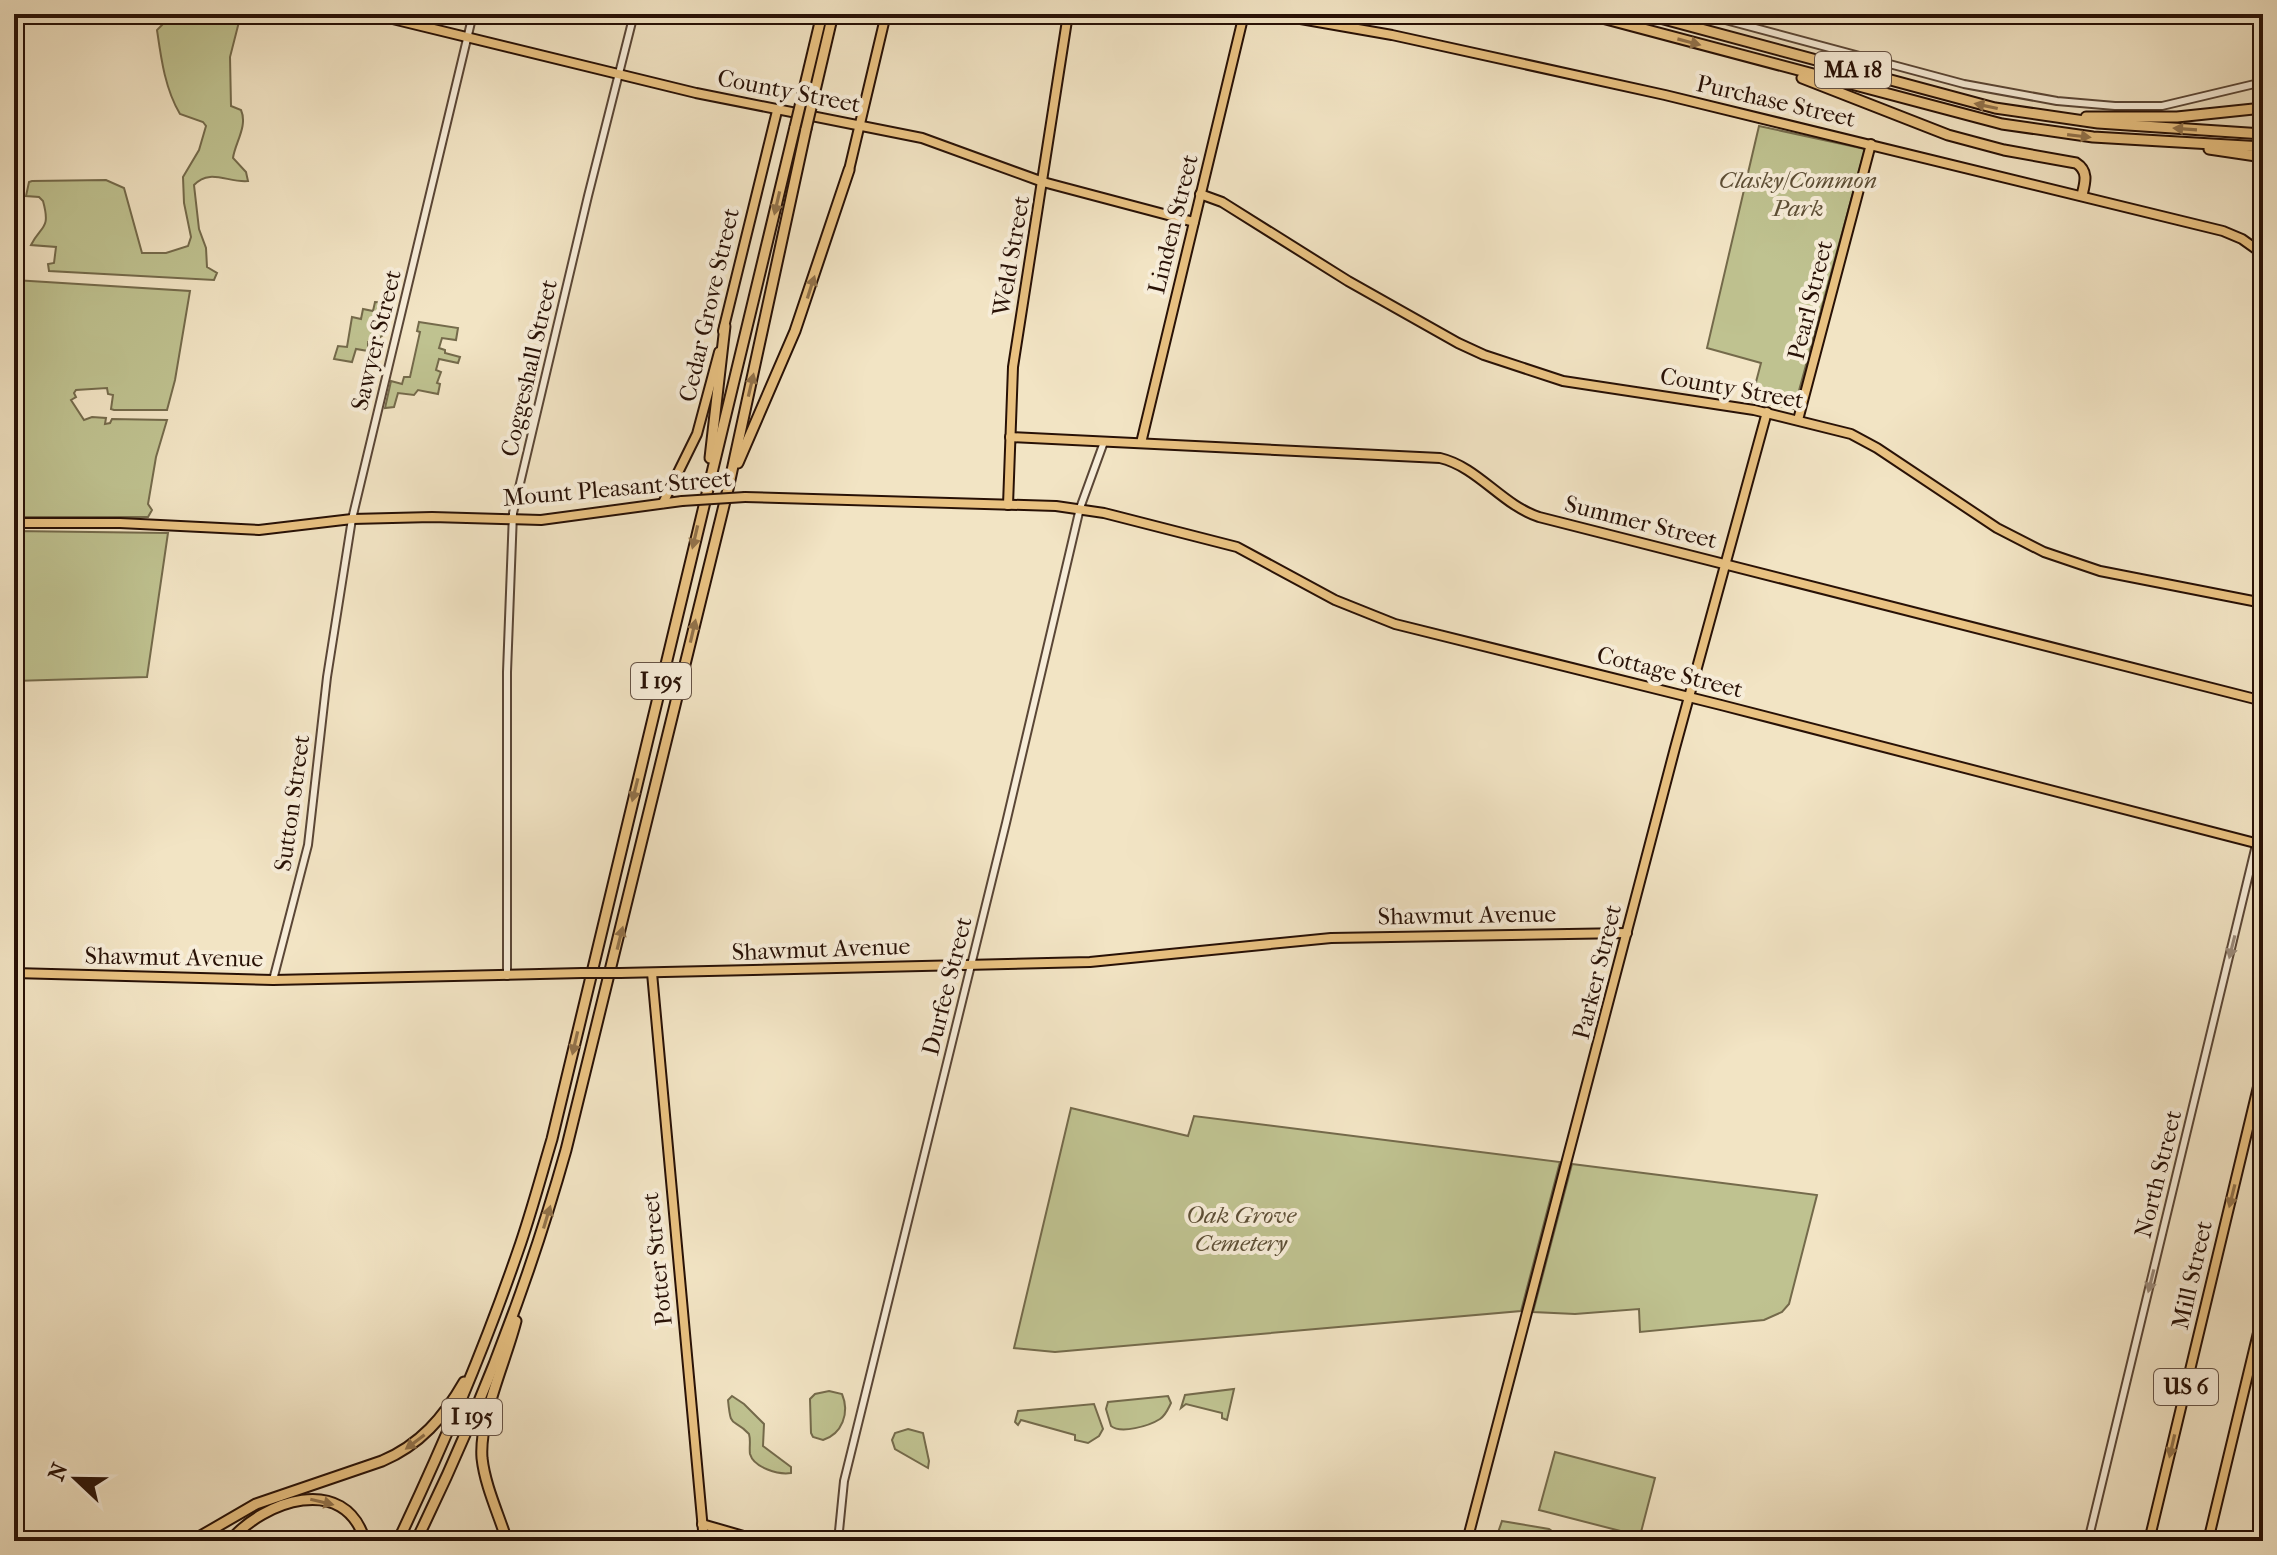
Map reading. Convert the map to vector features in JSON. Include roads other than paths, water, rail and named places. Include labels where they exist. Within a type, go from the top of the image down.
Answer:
[{"type":"highway","name":"I 195","points":[[398,1541],[447,1436],[489,1332],[552,1139],[822,14]]},
{"type":"highway","name":"I 195","points":[[416,1541],[473,1415],[522,1291],[578,1107],[728,489],[833,14]]},
{"type":"highway","name":"MA 18","points":[[1587,14],[2002,124],[2093,137],[2263,147]]},
{"type":"highway","name":"MA 18","points":[[1645,14],[1961,100],[2063,119],[2263,134]]},
{"type":"highway","points":[[1758,60],[1948,135],[2004,150],[2076,163],[2082,167],[2085,176],[2082,195]]},
{"type":"highway","points":[[2063,119],[2177,117],[2263,108]]},
{"type":"highway","points":[[2170,142],[2263,157]]},
{"type":"highway","points":[[728,489],[805,304],[849,170]]},
{"type":"highway","points":[[707,490],[725,326]]},
{"type":"highway","points":[[507,1541],[485,1471],[482,1444],[522,1291]]},
{"type":"highway","points":[[192,1541],[256,1504],[382,1461],[410,1446],[427,1433],[450,1405],[489,1332]]},
{"type":"highway","points":[[230,1541],[251,1520],[270,1510],[294,1501],[312,1499],[328,1502],[347,1513],[358,1525],[365,1541]]},
{"type":"main road","points":[[14,19],[35,14]]},
{"type":"main road","name":"County Street","points":[[372,14],[777,111],[936,142],[1043,182],[1194,222]]},
{"type":"main road","points":[[849,170],[886,14]]},
{"type":"main road","name":"Weld Street","points":[[1008,505],[1013,367],[1068,14]]},
{"type":"main road","name":"Linden Street","points":[[1141,443],[1244,14]]},
{"type":"main road","name":"Purchase Street","points":[[1272,14],[1479,53],[2082,195],[2226,231],[2263,254]]},
{"type":"main road","name":"Cedar Grove Street","points":[[663,503],[700,425],[777,111]]},
{"type":"main road","name":"Pearl Street","points":[[1798,420],[1871,144]]},
{"type":"main road","name":"County Street","points":[[1200,194],[1222,202],[1356,286],[1484,355],[1563,381],[1767,412],[1859,437],[1991,524],[2054,556],[2114,574],[2263,603]]},
{"type":"main road","name":"Parker Street","points":[[1467,1541],[1767,412]]},
{"type":"main road","name":"Summer Street","points":[[1010,437],[1441,458],[1463,468],[1532,515],[2263,701]]},
{"type":"main road","name":"Mount Pleasant Street","points":[[14,523],[120,523],[259,530],[352,519],[552,519],[663,503],[745,497],[1080,508]]},
{"type":"main road","name":"Cottage Street","points":[[1080,508],[1237,547],[1335,600],[1386,621],[2260,844]]},
{"type":"main road","name":"Shawmut Avenue","points":[[14,973],[273,980],[970,966],[1120,960],[1331,938],[1627,933]]},
{"type":"main road","name":"Potter Street","points":[[652,973],[704,1541]]},
{"type":"main road","name":"Mill Street","points":[[2149,1541],[2263,1066]]},
{"type":"main road","name":"US 6","points":[[2208,1541],[2263,1312]]},
{"type":"main road","points":[[702,1524],[761,1541]]},
{"type":"street","name":"Sawyer Street","points":[[327,677],[352,519],[473,14]]},
{"type":"street","name":"Coggeshall Street","points":[[507,976],[507,672],[513,520],[575,249],[634,14]]},
{"type":"street","points":[[1703,14],[1964,84],[2064,102],[2157,106],[2263,82]]},
{"type":"street","name":"Durfee Street","points":[[838,1541],[844,1481],[1080,508],[1104,442]]},
{"type":"street","name":"Sutton Street","points":[[273,980],[308,845],[327,677]]},
{"type":"street","name":"North Street","points":[[2088,1541],[2260,844],[2263,816]]},
{"type":"park label","name":"Clasky/Common Park","points":[[1798,194]]},
{"type":"park label","name":"Oak Grove Cemetery","points":[[1241,1229]]}]
